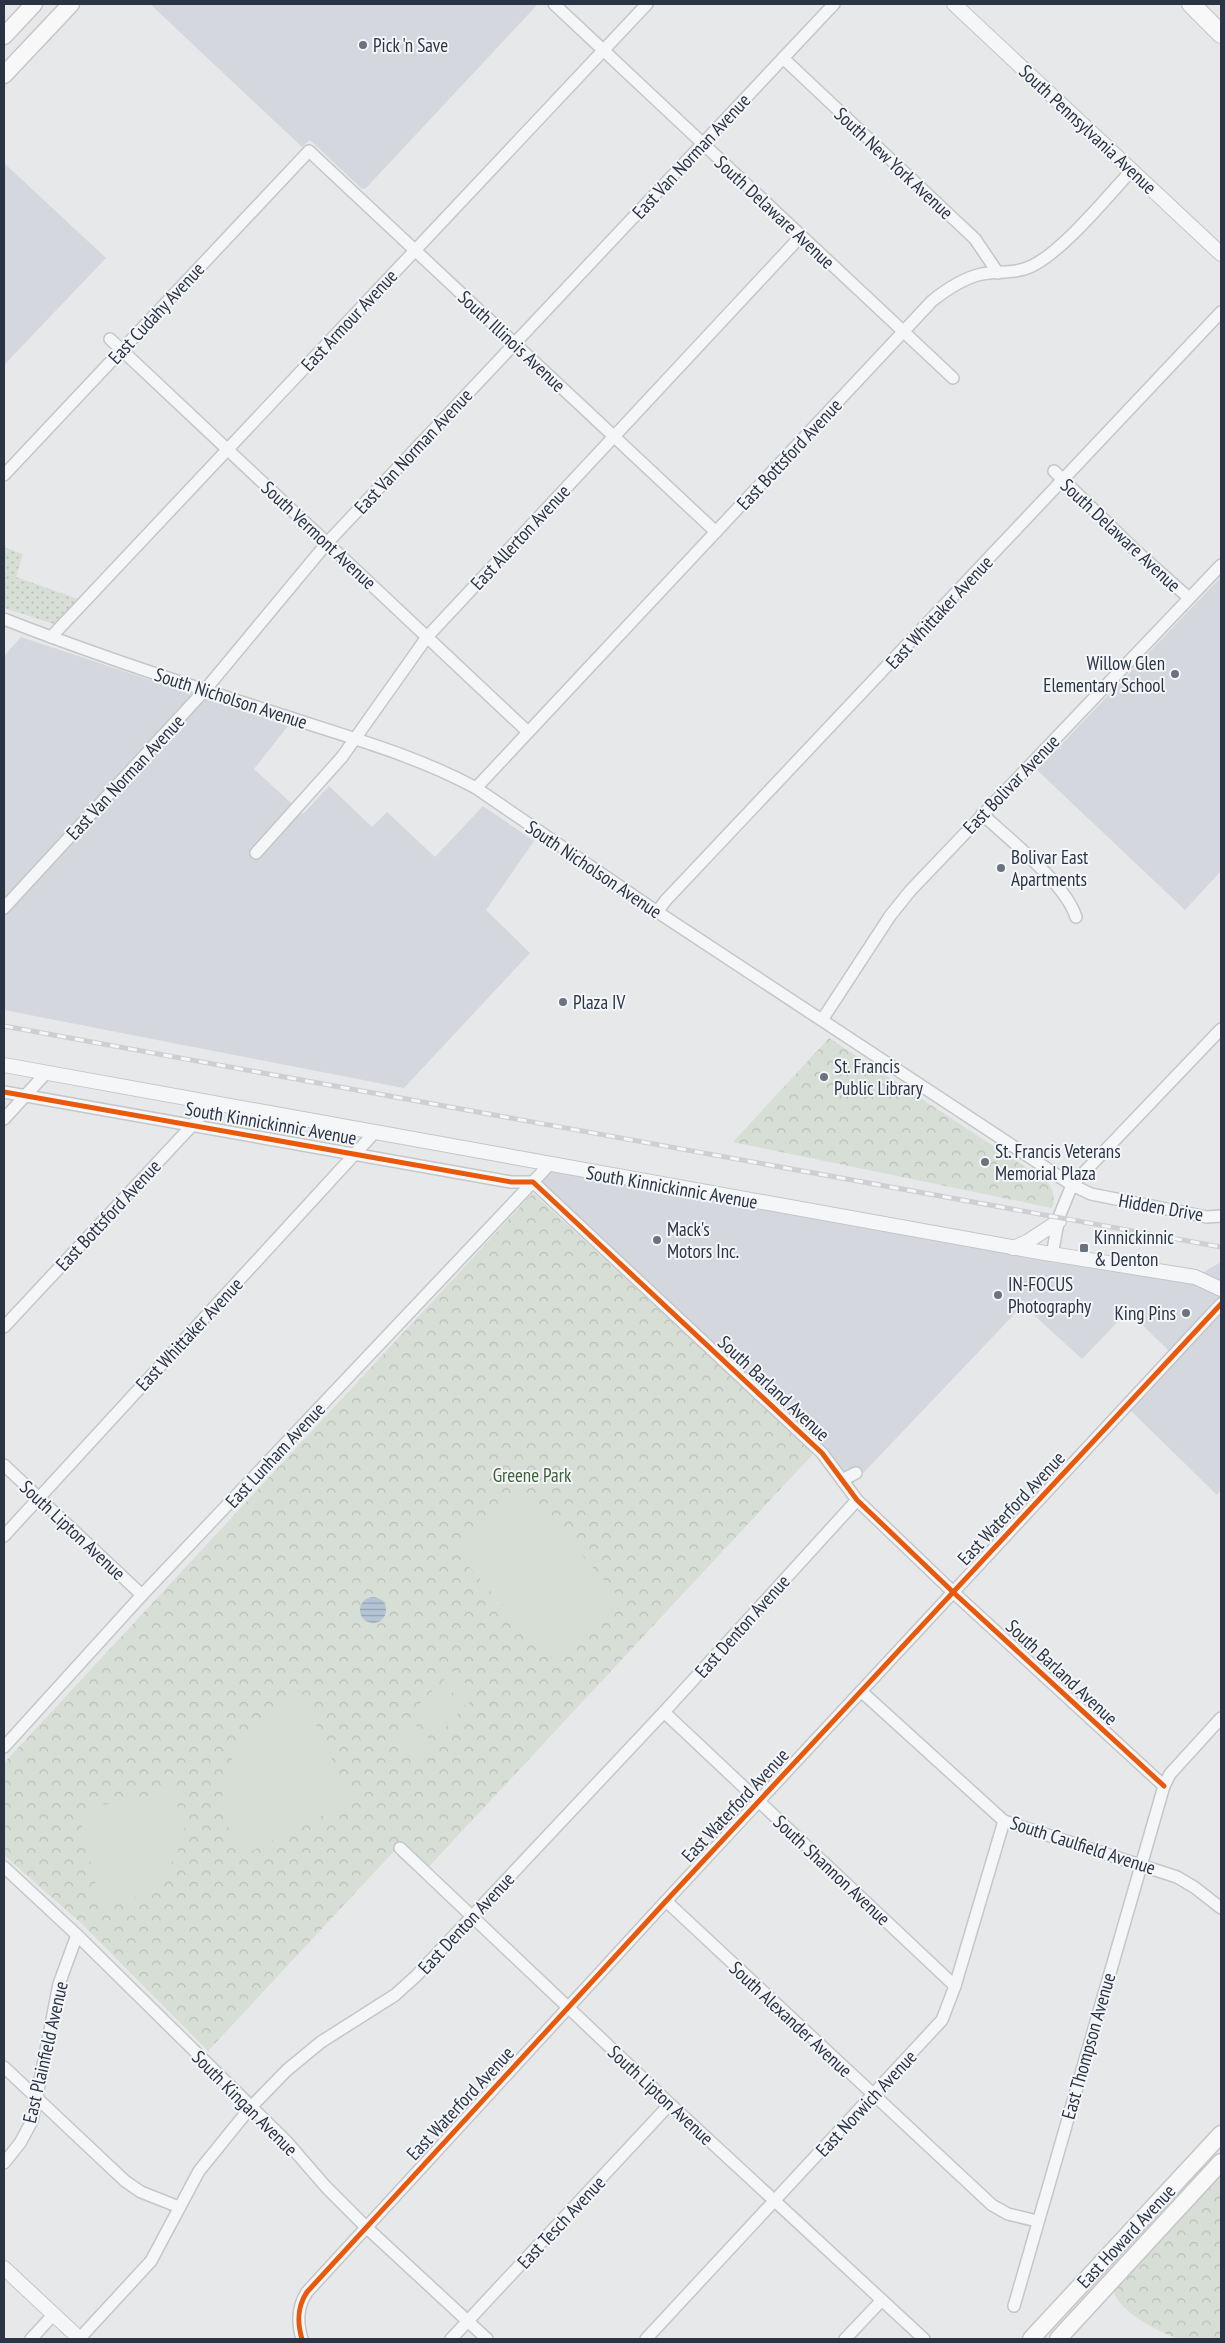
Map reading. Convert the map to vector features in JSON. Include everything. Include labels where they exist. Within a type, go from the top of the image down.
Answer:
[{"type":"main road","points":[[4,36],[34,4]]},
{"type":"main road","points":[[4,75],[70,4]]},
{"type":"main road","points":[[1191,4],[1221,34]]},
{"type":"main road","points":[[1199,4],[1221,28]]},
{"type":"main road","name":"East Howard Avenue","points":[[1031,2339],[1221,2134]]},
{"type":"main road","name":"East Howard Avenue","points":[[1058,2339],[1221,2162]]},
{"type":"street","name":"South Delaware Avenue","points":[[554,4],[953,378]]},
{"type":"street","name":"East Armour Avenue","points":[[51,637],[647,4]]},
{"type":"street","name":"East Van Norman Avenue","points":[[4,908],[206,690],[327,543],[834,4]]},
{"type":"street","name":"South Pennsylvania Avenue","points":[[954,4],[1221,254]]},
{"type":"street","name":"South New York Avenue","points":[[783,58],[975,239],[998,273]]},
{"type":"street","name":"South Illinois Avenue","points":[[309,151],[716,532]]},
{"type":"street","name":"East Cudahy Avenue","points":[[4,475],[309,151]]},
{"type":"street","name":"East Bottsford Avenue","points":[[476,788],[932,301],[950,287],[981,274],[1014,272],[1031,267],[1052,252],[1132,170]]},
{"type":"street","name":"East Allerton Avenue","points":[[256,853],[323,780],[356,738],[427,637],[801,236]]},
{"type":"street","name":"East Whittaker Avenue","points":[[657,912],[666,900],[1221,312]]},
{"type":"street","name":"South Vermont Avenue","points":[[110,339],[528,732]]},
{"type":"street","name":"South Delaware Avenue","points":[[1054,470],[1189,598]]},
{"type":"street","name":"East Bolivar Avenue","points":[[822,1020],[900,903],[982,814],[1221,565]]},
{"type":"street","name":"South Nicholson Avenue","points":[[4,619],[206,690],[424,762],[476,788],[657,912],[1072,1185]]},
{"type":"street","points":[[982,814],[1060,888],[1072,905],[1076,918]]},
{"type":"street","points":[[1052,1255],[1059,1222],[1072,1185],[1221,1029]]},
{"type":"street","name":"South Kinnickinnic Avenue","points":[[4,1065],[1052,1255],[1195,1277],[1221,1289]]},
{"type":"street","points":[[4,1119],[46,1073]]},
{"type":"street","name":"South Kinnickinnic Avenue","points":[[4,1092],[510,1182],[533,1182]]},
{"type":"street","name":"East Bottsford Avenue","points":[[4,1328],[213,1103]]},
{"type":"street","name":"East Whittaker Avenue","points":[[4,1536],[375,1132]]},
{"type":"street","name":"East Lunham Avenue","points":[[4,1747],[142,1595],[549,1165]]},
{"type":"street","name":"South Barland Avenue","points":[[533,1182],[822,1453],[857,1500],[953,1592],[1164,1786]]},
{"type":"street","name":"Hidden Drive","points":[[1072,1185],[1091,1194],[1207,1217],[1221,1216]]},
{"type":"street","points":[[1013,1248],[1027,1242],[1059,1222]]},
{"type":"street","name":"East Waterford Avenue","points":[[302,2339],[298,2313],[302,2299],[568,2007],[1221,1304]]},
{"type":"street","name":"South Lipton Avenue","points":[[4,1465],[142,1595]]},
{"type":"street","points":[[842,1480],[856,1473]]},
{"type":"street","name":"East Denton Avenue","points":[[79,2339],[151,2261],[199,2170],[250,2108],[287,2070],[321,2042],[394,1995],[416,1976],[664,1712],[857,1500]]},
{"type":"street","name":"South Caulfield Avenue","points":[[862,1692],[1004,1821],[1141,1864],[1185,1881],[1221,1908]]},
{"type":"street","name":"South Shannon Avenue","points":[[664,1712],[955,1986]]},
{"type":"street","points":[[1164,1786],[1170,1774],[1221,1718]]},
{"type":"street","name":"East Thompson Avenue","points":[[1014,2306],[1164,1786]]},
{"type":"street","name":"East Norwich Avenue","points":[[646,2339],[942,2020],[955,1986],[1004,1821]]},
{"type":"street","name":"South Lipton Avenue","points":[[400,1848],[670,2104],[924,2339]]},
{"type":"street","name":"South Kingan Avenue","points":[[4,1867],[77,1935],[250,2108],[287,2142],[326,2188],[487,2339]]},
{"type":"street","name":"South Alexander Avenue","points":[[666,1901],[992,2205],[1008,2214],[1038,2221]]},
{"type":"street","name":"East Plainfield Avenue","points":[[4,2164],[20,2143],[32,2121],[59,1984],[77,1935]]},
{"type":"street","points":[[4,2067],[124,2181],[141,2192],[179,2207]]},
{"type":"street","name":"East Tesch Avenue","points":[[451,2339],[468,2323],[670,2104]]},
{"type":"street","points":[[4,2268],[79,2339]]},
{"type":"street","points":[[845,2339],[882,2300]]},
{"type":"street","points":[[31,2339],[53,2315]]},
{"type":"shaded area","points":[[150,4],[538,4],[366,188],[362,189],[310,140],[302,147]]},
{"type":"shaded area","points":[[4,163],[106,258],[4,365]]},
{"type":"shaded area","name":"Willow Glen Elementary School","points":[[1221,577],[1221,871],[1185,910],[1037,770]]},
{"type":"shaded area","points":[[21,637],[288,726],[254,769],[303,814],[329,786],[372,827],[387,812],[435,857],[483,806],[534,841],[486,910],[530,953],[404,1088],[4,1010],[4,656]]},
{"type":"shaded area","points":[[549,1165],[1195,1277],[1221,1262],[1221,1490],[1217,1495],[1126,1406],[1170,1352],[1128,1311],[1082,1359],[1023,1305],[848,1489],[833,1466],[533,1182]]},
{"type":"green space","points":[[4,547],[23,554],[16,577],[78,599],[54,624],[4,608]]},
{"type":"green space","points":[[829,1038],[1045,1180],[1053,1193],[1052,1208],[733,1142]]},
{"type":"green space","name":"Greene Park","points":[[533,1193],[814,1453],[424,1872],[397,1848],[208,2051],[82,1924],[4,1855],[4,1763]]},
{"type":"green space","points":[[523,1489],[620,1598],[551,1659],[454,1550]]},
{"type":"green space","points":[[453,1671],[477,1695],[466,1706],[442,1682]]},
{"type":"green space","points":[[439,1685],[463,1709],[452,1720],[427,1696]]},
{"type":"green space","points":[[301,1691],[351,1801],[242,1856],[224,1819],[222,1786],[238,1743],[273,1706]]},
{"type":"green space","points":[[424,1699],[449,1723],[438,1735],[413,1711]]},
{"type":"green space","points":[[411,1721],[437,1747],[421,1762],[395,1737]]},
{"type":"green space","points":[[172,1791],[185,1827],[176,1857],[153,1889],[122,1903],[100,1903],[78,1810]]},
{"type":"green space","points":[[1221,2171],[1221,2339],[1193,2341],[1178,2339],[1140,2320],[1122,2306],[1114,2291],[1117,2284]]},
{"type":"water","points":[[373,1597],[382,1601],[386,1610],[382,1619],[373,1623],[364,1619],[360,1610],[364,1601]]},
{"type":"railway","points":[[4,1026],[1221,1247]]},
{"type":"cycle path","points":[[4,1092],[511,1182],[533,1182],[822,1453],[857,1500],[953,1592],[1164,1786]]},
{"type":"cycle path","points":[[302,2339],[299,2315],[301,2303],[307,2292],[666,1901],[1221,1304]]},
{"type":"place","name":"Pick 'n Save","points":[[363,45]]},
{"type":"place","name":"Willow Glen Elementary School","points":[[1175,674]]},
{"type":"place","name":"Bolivar East Apartments","points":[[1001,868]]},
{"type":"place","name":"Plaza IV","points":[[563,1002]]},
{"type":"place","name":"St. Francis Public Library","points":[[824,1077]]},
{"type":"place","name":"St. Francis Veterans Memorial Plaza","points":[[985,1162]]},
{"type":"place","name":"Mack's Motors Inc.","points":[[657,1240]]},
{"type":"place","name":"Kinnickinnic & Denton","points":[[1084,1248]]},
{"type":"place","name":"IN-FOCUS Photography","points":[[998,1295]]},
{"type":"place","name":"King Pins","points":[[1186,1313]]}]
